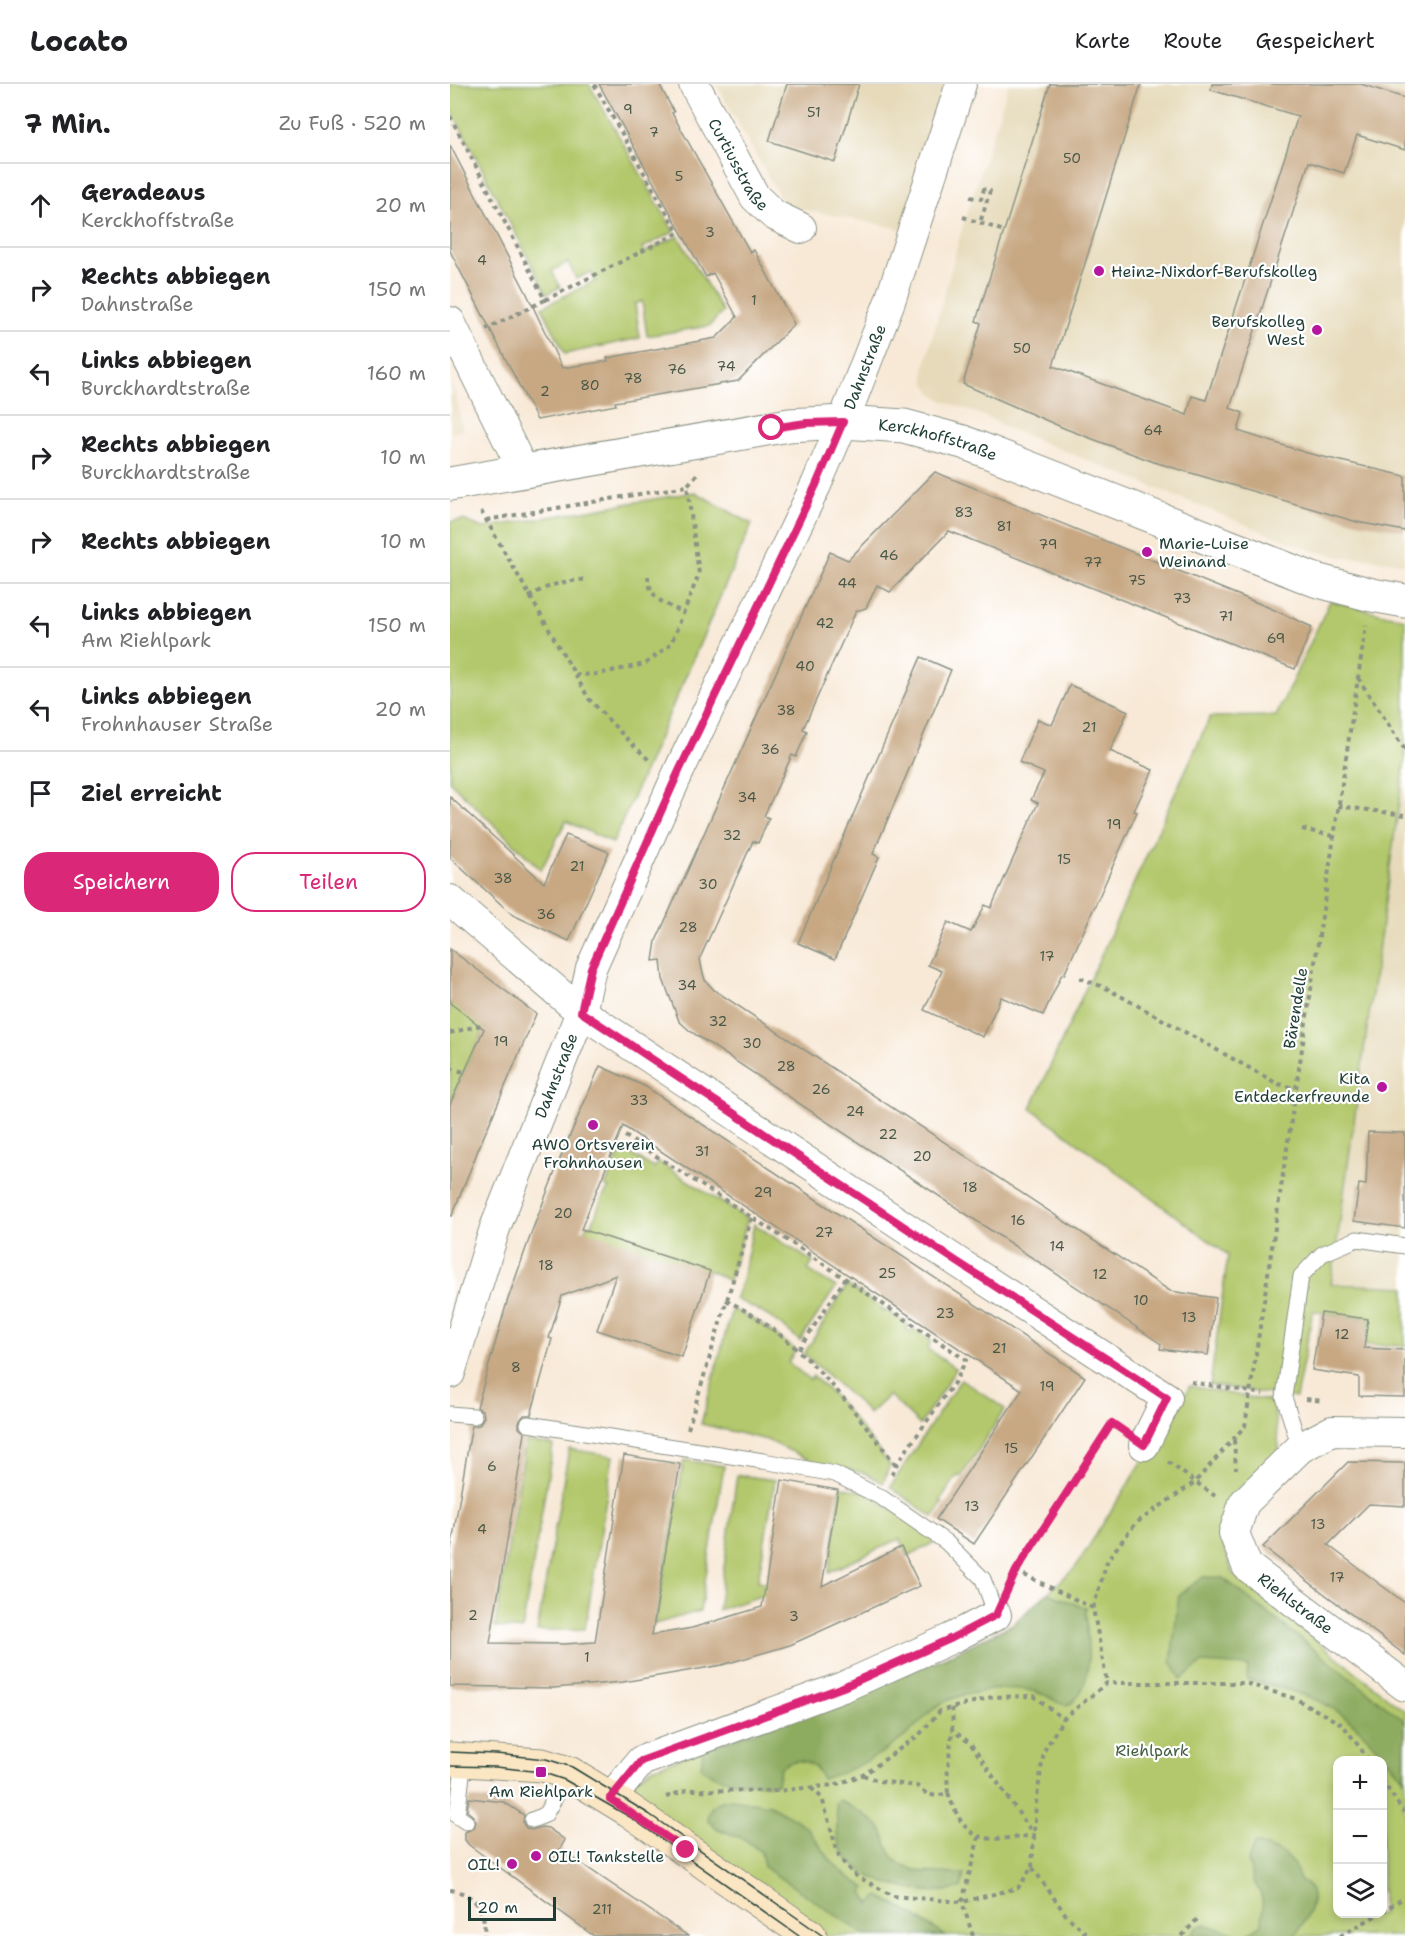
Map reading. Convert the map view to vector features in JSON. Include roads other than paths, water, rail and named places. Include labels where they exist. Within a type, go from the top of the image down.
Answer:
[{"type":"main road","points":[[457,1759],[542,1765],[569,1773],[620,1804],[810,1936]]},
{"type":"street","name":"Curtiusstraße","points":[[694,84],[755,197],[774,214],[801,228]]},
{"type":"street","name":"Dahnstraße","points":[[450,1373],[495,1228],[581,1012],[591,968],[679,771],[816,485],[843,422],[890,301],[961,84]]},
{"type":"street","points":[[455,332],[523,470]]},
{"type":"street","name":"Kerckhoffstraße","points":[[457,482],[798,424],[843,422],[904,426],[963,442],[1315,580],[1405,601]]},
{"type":"street","points":[[450,900],[581,1012],[1167,1398],[1144,1445]]},
{"type":"street","points":[[1300,1448],[1332,1431],[1405,1432]]},
{"type":"street","name":"Riehlstraße","points":[[1300,1448],[1244,1503],[1234,1533],[1247,1566],[1405,1686]]},
{"type":"street","points":[[620,1804],[641,1761],[843,1687],[952,1638],[996,1615]]},
{"type":"lane","points":[[1300,1448],[1284,1397],[1301,1276],[1322,1254],[1357,1239],[1405,1246]]},
{"type":"lane","points":[[450,1414],[474,1416]]},
{"type":"lane","points":[[528,1424],[835,1474],[882,1497],[946,1542],[983,1579],[996,1615]]},
{"type":"lane","points":[[457,1759],[457,1816],[466,1822]]},
{"type":"lane","points":[[532,1820],[545,1815],[569,1773]]},
{"type":"tram line","points":[[450,1752],[546,1759],[572,1767],[649,1814],[823,1936]]},
{"type":"tram line","points":[[450,1766],[496,1767],[541,1772],[565,1780],[630,1817],[799,1936]]},
{"type":"place","name":"Heinz-Nixdorf-Berufskolleg","points":[[1099,271]]},
{"type":"place","name":"Berufskolleg West","points":[[1317,330]]},
{"type":"place","name":"Marie-Luise Weinand","points":[[1147,552]]},
{"type":"place","name":"Kita Entdeckerfreunde","points":[[1382,1087]]},
{"type":"place","name":"AWO Ortsverein Frohnhausen","points":[[593,1125]]},
{"type":"place","name":"Am Riehlpark","points":[[541,1772]]},
{"type":"place","name":"OIL! Tankstelle","points":[[536,1856]]},
{"type":"place","name":"OIL!","points":[[512,1864]]},
{"type":"park label","name":"Riehlpark","points":[[1152,1750]]}]
